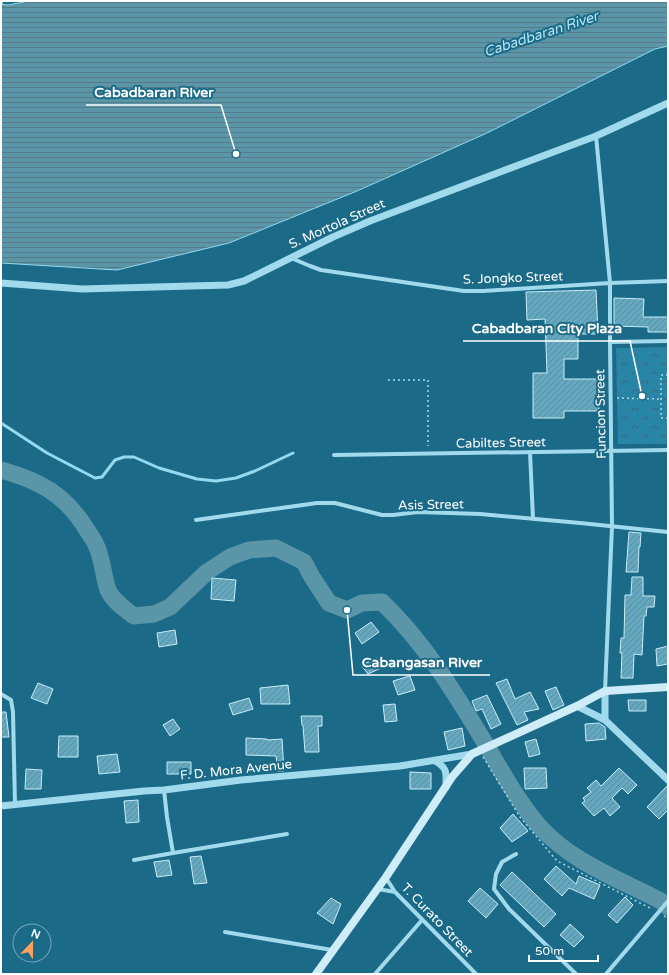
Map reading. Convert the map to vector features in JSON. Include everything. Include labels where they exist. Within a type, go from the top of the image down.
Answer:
[{"type":"main road","points":[[316,974],[386,877],[452,777],[480,750],[577,706],[605,691],[668,687]]},
{"type":"street","name":"S. Mortola Street","points":[[1,283],[82,289],[228,286],[244,281],[333,237],[370,221],[596,136],[668,103]]},
{"type":"street","name":"Funcion Street","points":[[596,136],[610,283],[612,526],[605,691]]},
{"type":"street","name":"S. Jongko Street","points":[[290,258],[322,270],[464,291],[668,281]]},
{"type":"street","points":[[610,342],[668,341]]},
{"type":"street","name":"Cabiltes Street","points":[[334,455],[668,450]]},
{"type":"street","points":[[530,452],[533,519]]},
{"type":"street","name":"Asis Street","points":[[196,520],[317,503],[335,503],[382,515],[426,512],[480,514],[668,532]]},
{"type":"street","points":[[605,691],[605,720]]},
{"type":"street","points":[[1,694],[11,700],[13,712],[15,805]]},
{"type":"street","points":[[577,706],[605,720],[668,780]]},
{"type":"street","name":"F. D. Mora Avenue","points":[[1,806],[144,790],[164,790],[241,780],[400,766],[480,750]]},
{"type":"street","points":[[435,760],[442,764],[446,770],[446,786]]},
{"type":"street","points":[[164,790],[173,853]]},
{"type":"street","points":[[134,860],[287,834]]},
{"type":"street","points":[[516,854],[502,862],[496,874],[494,889],[509,909],[576,974]]},
{"type":"street","name":"T. Curato Street","points":[[386,877],[395,892],[476,974]]},
{"type":"street","points":[[378,888],[395,892]]},
{"type":"street","points":[[606,974],[668,901]]},
{"type":"street","points":[[375,974],[422,920]]},
{"type":"street","points":[[225,932],[332,950]]},
{"type":"path","points":[[1,2],[9,1]]},
{"type":"path","points":[[668,375],[661,375],[661,399],[661,418],[668,418]]},
{"type":"path","points":[[388,380],[428,380],[428,453]]},
{"type":"path","points":[[611,398],[661,399]]},
{"type":"path","points":[[480,750],[498,783],[520,816],[557,861],[659,912],[668,918]]},
{"type":"green space","points":[[668,347],[668,444],[618,444],[616,348]]},
{"type":"water","points":[[28,1],[668,1],[668,46],[655,49],[487,133],[357,191],[229,243],[117,270],[1,263],[1,4],[8,5]]},
{"type":"building","points":[[596,290],[598,334],[578,334],[578,359],[564,359],[564,379],[599,379],[599,411],[564,411],[564,418],[533,418],[533,373],[547,373],[545,319],[527,320],[526,292]]},
{"type":"building","points":[[614,298],[644,299],[643,317],[668,317],[668,332],[648,332],[648,327],[614,326]]},
{"type":"building","points":[[629,532],[641,533],[638,572],[626,572]]},
{"type":"building","points":[[632,577],[643,577],[643,596],[655,596],[654,607],[647,607],[646,616],[644,616],[642,655],[634,654],[633,678],[621,678],[622,653],[620,653],[621,638],[624,638],[625,595],[631,595]]},
{"type":"building","points":[[212,578],[236,580],[234,601],[211,599]]},
{"type":"building","points":[[371,622],[379,632],[362,644],[355,633]]},
{"type":"building","points":[[175,630],[177,644],[159,647],[157,633]]},
{"type":"building","points":[[668,646],[668,664],[657,666],[656,649]]},
{"type":"building","points":[[377,658],[381,668],[368,674],[361,665]]},
{"type":"building","points":[[410,676],[415,690],[398,695],[393,681]]},
{"type":"building","points":[[507,679],[515,699],[530,692],[539,709],[524,712],[528,720],[517,725],[496,683]]},
{"type":"building","points":[[38,683],[53,689],[47,704],[31,698]]},
{"type":"building","points":[[288,685],[290,704],[261,704],[260,688]]},
{"type":"building","points":[[556,687],[564,705],[553,710],[545,691]]},
{"type":"building","points":[[487,695],[501,724],[491,729],[482,709],[476,711],[472,701]]},
{"type":"building","points":[[249,698],[253,709],[233,715],[229,704]]},
{"type":"building","points":[[628,700],[646,700],[646,711],[629,711]]},
{"type":"building","points":[[395,704],[397,721],[385,722],[383,705]]},
{"type":"building","points":[[1,712],[6,712],[9,737],[1,737]]},
{"type":"building","points":[[301,716],[322,716],[322,726],[318,726],[319,752],[305,752]]},
{"type":"building","points":[[173,719],[180,729],[170,736],[163,725]]},
{"type":"building","points":[[599,723],[605,727],[606,739],[586,741],[585,724]]},
{"type":"building","points":[[462,728],[465,746],[448,750],[444,732]]},
{"type":"building","points":[[59,736],[78,736],[78,757],[58,757]]},
{"type":"building","points":[[246,738],[267,740],[282,739],[284,771],[278,771],[276,756],[246,755]]},
{"type":"building","points":[[536,739],[540,754],[529,757],[525,742]]},
{"type":"building","points":[[117,754],[120,772],[99,774],[97,756]]},
{"type":"building","points":[[167,762],[191,762],[191,774],[167,774]]},
{"type":"building","points":[[524,768],[546,768],[547,788],[525,789]]},
{"type":"building","points":[[619,768],[637,785],[628,794],[622,788],[612,798],[620,807],[610,816],[604,808],[594,816],[582,803],[585,801],[583,798],[591,792],[587,788],[596,780],[601,786]]},
{"type":"building","points":[[26,769],[42,770],[41,789],[25,789]]},
{"type":"building","points":[[410,772],[431,773],[431,789],[410,789]]},
{"type":"building","points":[[668,785],[668,810],[659,819],[647,807]]},
{"type":"building","points":[[138,800],[139,822],[126,823],[124,801]]},
{"type":"building","points":[[513,814],[528,831],[512,842],[500,828]]},
{"type":"building","points":[[201,856],[207,883],[194,884],[190,857]]},
{"type":"building","points":[[169,860],[172,875],[157,877],[154,862]]},
{"type":"building","points":[[556,866],[576,884],[579,876],[600,885],[594,899],[569,888],[562,896],[544,879]]},
{"type":"building","points":[[512,872],[556,914],[544,927],[500,885]]},
{"type":"building","points":[[480,888],[498,904],[486,918],[468,901]]},
{"type":"building","points":[[625,897],[633,905],[617,923],[608,915]]},
{"type":"building","points":[[331,898],[341,904],[333,924],[317,913]]},
{"type":"building","points":[[570,924],[584,937],[574,947],[560,935]]},
{"type":"waterway","points":[[1,423],[47,453],[95,478],[102,477],[115,460],[124,457],[134,457],[159,468],[197,479],[216,481],[236,478],[255,471],[293,453]]},
{"type":"waterway","points":[[1,470],[40,484],[70,507],[95,543],[100,556],[106,585],[110,594],[134,616],[154,614],[170,607],[207,572],[230,557],[249,550],[276,548],[304,562],[329,603],[347,610],[362,603],[382,602],[412,634],[438,669],[517,797],[540,827],[567,851],[597,869],[661,901],[668,907]]},
{"type":"place","name":"Cabadbaran River","points":[[236,154]]},
{"type":"place","name":"Cabadbaran City Plaza","points":[[642,396]]},
{"type":"place","name":"Cabangasan River","points":[[347,610]]}]
